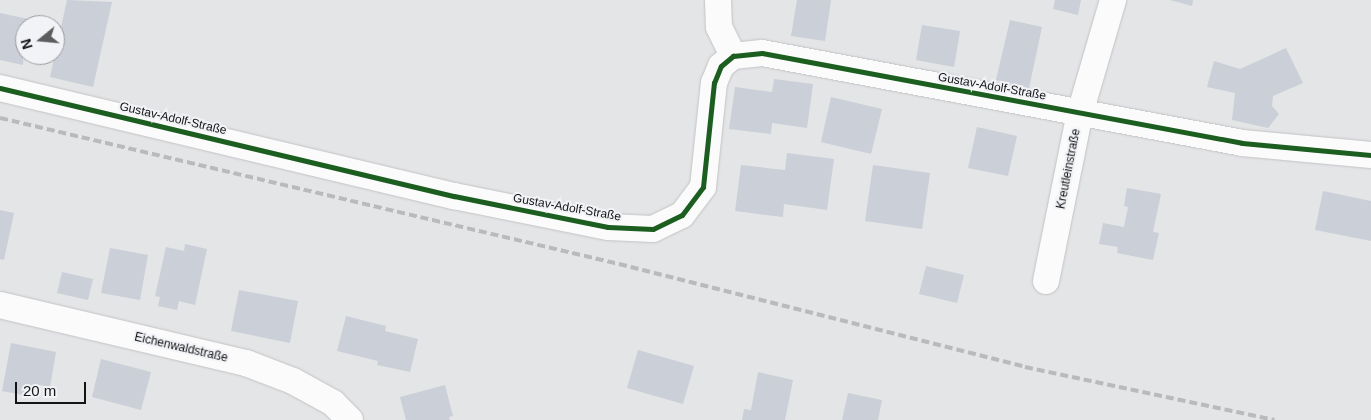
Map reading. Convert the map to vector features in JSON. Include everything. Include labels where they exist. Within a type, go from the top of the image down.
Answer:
[{"type":"street","points":[[718,0],[719,27],[733,56]]},
{"type":"street","name":"Kreutleinstraße","points":[[1046,281],[1080,112],[1113,0]]},
{"type":"street","name":"Gustav-Adolf-Straße","points":[[0,88],[454,196],[608,227],[653,229],[682,215],[703,188],[714,83],[721,66],[733,56],[762,53],[1242,143],[1371,155]]},
{"type":"street","name":"Eichenwaldstraße","points":[[0,305],[246,363],[301,385],[333,403],[350,420]]},
{"type":"building","points":[[67,0],[112,2],[93,87],[50,77],[53,65],[65,65],[64,15]]},
{"type":"building","points":[[797,0],[831,0],[825,41],[791,36]]},
{"type":"building","points":[[1055,0],[1081,0],[1078,15],[1053,9]]},
{"type":"building","points":[[1170,0],[1193,0],[1192,6]]},
{"type":"building","points":[[0,13],[15,16],[15,63],[0,60]]},
{"type":"building","points":[[1010,20],[1042,27],[1029,88],[996,80]]},
{"type":"building","points":[[922,25],[960,31],[954,67],[916,60]]},
{"type":"building","points":[[1286,48],[1303,83],[1273,96],[1272,106],[1279,114],[1268,128],[1232,120],[1235,93],[1207,87],[1214,61],[1240,69]]},
{"type":"building","points":[[774,79],[813,84],[807,128],[772,123],[771,134],[729,129],[735,87],[772,92]]},
{"type":"building","points":[[831,97],[882,109],[871,154],[821,142]]},
{"type":"building","points":[[977,127],[1017,136],[1008,176],[968,168]]},
{"type":"building","points":[[787,153],[834,159],[827,210],[784,204],[783,217],[735,211],[741,165],[785,170]]},
{"type":"building","points":[[873,165],[930,173],[922,229],[865,221]]},
{"type":"building","points":[[1127,188],[1161,194],[1153,232],[1159,233],[1153,260],[1117,253],[1118,247],[1099,244],[1103,223],[1124,227],[1128,207],[1124,206]]},
{"type":"building","points":[[1323,191],[1371,201],[1371,241],[1315,230]]},
{"type":"building","points":[[0,210],[14,213],[4,260],[0,259]]},
{"type":"building","points":[[185,244],[207,249],[195,305],[179,301],[177,310],[158,306],[160,297],[155,296],[166,247],[184,251]]},
{"type":"building","points":[[110,248],[148,255],[140,300],[101,293]]},
{"type":"building","points":[[926,266],[964,275],[957,303],[919,294]]},
{"type":"building","points":[[62,272],[93,279],[88,300],[57,293]]},
{"type":"building","points":[[239,290],[298,301],[290,343],[231,331]]},
{"type":"building","points":[[346,316],[386,326],[385,331],[418,339],[410,372],[377,365],[378,361],[337,351]]},
{"type":"building","points":[[11,343],[56,352],[50,387],[35,384],[33,397],[2,391]]},
{"type":"building","points":[[638,350],[694,366],[683,404],[627,388]]},
{"type":"building","points":[[101,359],[151,372],[141,410],[92,397]]},
{"type":"building","points":[[758,372],[793,380],[785,420],[742,420],[744,409],[751,410]]},
{"type":"building","points":[[445,385],[453,416],[449,417],[450,420],[406,420],[400,397]]},
{"type":"building","points":[[848,393],[882,400],[878,420],[842,420]]},
{"type":"railway","points":[[0,118],[619,264],[1025,367],[1274,420]]},
{"type":"cycle path","points":[[0,88],[454,196],[608,227],[653,229],[682,215],[703,187],[714,83],[721,66],[733,56],[762,53],[1242,143],[1371,155]]}]
